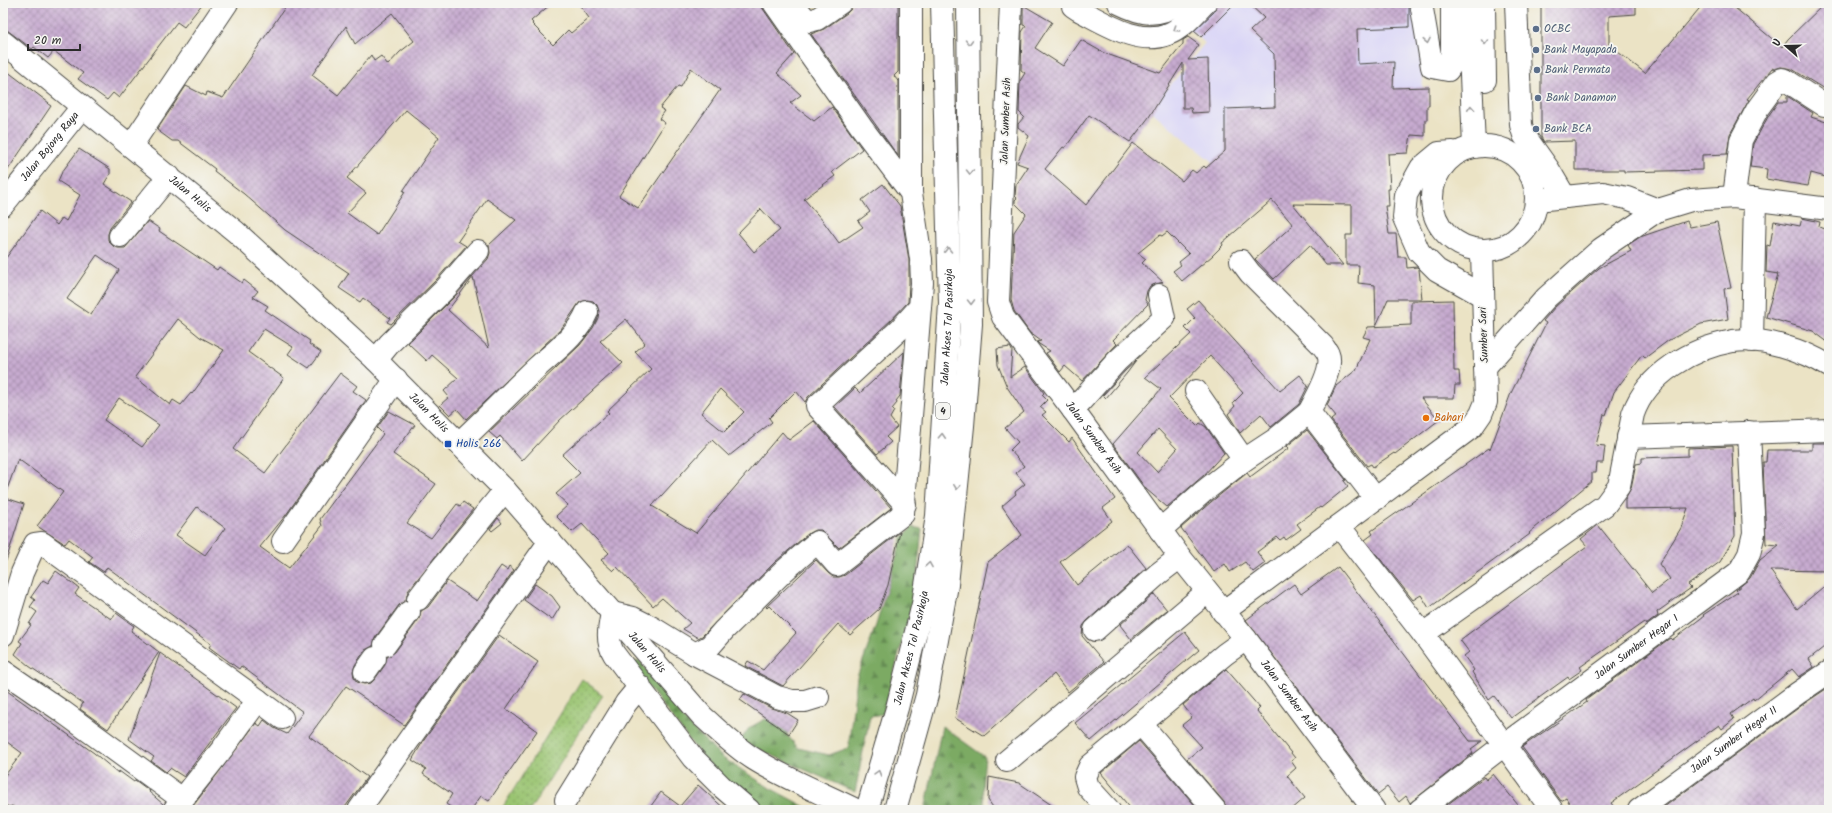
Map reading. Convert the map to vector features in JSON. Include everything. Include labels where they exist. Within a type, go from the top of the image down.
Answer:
[{"type":"main road","points":[[131,146],[227,3]]},
{"type":"main road","points":[[774,3],[862,128],[911,193]]},
{"type":"main road","points":[[794,3],[805,19],[809,21],[817,19],[840,3]]},
{"type":"main road","points":[[804,3],[814,7],[823,3]]},
{"type":"main road","points":[[695,654],[710,646],[724,630],[784,571],[817,542],[837,565],[903,513],[922,283],[921,259],[911,193],[911,3]]},
{"type":"main road","name":"Jalan Akses Tol Pasirkoja","points":[[868,810],[897,708],[923,604],[937,516],[950,303],[942,3]]},
{"type":"main road","name":"Jalan Akses Tol Pasirkoja","points":[[895,810],[927,694],[947,585],[963,426],[971,324],[968,3]]},
{"type":"main road","name":"Jalan Sumber Asih","points":[[1011,3],[998,302],[1002,317],[1073,410],[1180,557],[1246,639],[1374,810]]},
{"type":"main road","points":[[1073,3],[1073,6],[1079,10],[1130,34],[1148,39],[1168,34],[1185,24],[1205,3]]},
{"type":"main road","points":[[1119,3],[1137,12],[1153,13],[1168,10],[1179,3]]},
{"type":"main road","points":[[1421,3],[1432,67],[1448,70],[1452,64],[1452,3]]},
{"type":"main road","points":[[1468,3],[1474,148]]},
{"type":"main road","points":[[1474,148],[1484,3]]},
{"type":"main road","points":[[1516,3],[1521,125],[1524,135],[1549,170],[1565,197]]},
{"type":"main road","name":"Jalan Holis","points":[[3,42],[236,232],[396,379],[505,490],[702,716],[726,738],[753,758],[778,773],[856,810]]},
{"type":"main road","points":[[1752,341],[1741,140],[1758,108],[1782,79],[1787,80],[1824,105],[1829,105]]},
{"type":"main road","name":"Jalan Bojong Raya","points":[[3,205],[82,107]]},
{"type":"main road","points":[[1474,148],[1450,159],[1441,170],[1435,182],[1433,209],[1438,222],[1446,233],[1456,242],[1468,248],[1482,250],[1498,248],[1513,242],[1525,230],[1533,216],[1537,200],[1535,183],[1528,169],[1517,157],[1503,149],[1474,148],[1439,153],[1421,168],[1406,196],[1404,218],[1419,252],[1437,270],[1483,296]]},
{"type":"main road","points":[[120,236],[169,176]]},
{"type":"main road","points":[[1537,200],[1603,193],[1627,198],[1658,210]]},
{"type":"main road","points":[[1485,367],[1546,298],[1601,249],[1658,210],[1691,200],[1744,198],[1829,208]]},
{"type":"main road","points":[[376,360],[390,343],[446,288],[478,250]]},
{"type":"main road","name":"Sumber Sari","points":[[1224,612],[1472,427],[1486,402],[1482,250]]},
{"type":"main road","points":[[1160,530],[1203,492],[1244,460],[1276,439],[1309,412],[1322,385],[1329,365],[1328,354],[1322,346],[1250,273],[1241,261]]},
{"type":"main road","points":[[1073,410],[1117,361],[1164,318],[1164,311],[1159,295]]},
{"type":"main road","points":[[903,513],[817,406],[901,328],[920,307]]},
{"type":"main road","points":[[459,443],[530,373],[571,337],[580,327],[587,312]]},
{"type":"main road","points":[[1423,634],[1605,505],[1619,486],[1628,437],[1637,404],[1659,375],[1677,362],[1711,347],[1733,341],[1752,341],[1793,348],[1829,366]]},
{"type":"main road","points":[[283,542],[396,379]]},
{"type":"main road","points":[[1196,391],[1244,460]]},
{"type":"main road","points":[[1309,412],[1376,500]]},
{"type":"main road","points":[[1628,437],[1829,430]]},
{"type":"main road","name":"Jalan Sumber Hegar I","points":[[1420,810],[1504,745],[1739,572],[1749,554],[1754,533],[1749,432]]},
{"type":"main road","points":[[375,658],[440,570],[505,490]]},
{"type":"main road","points":[[1339,526],[1423,634],[1552,810]]},
{"type":"main road","points":[[360,810],[550,541]]},
{"type":"main road","points":[[3,635],[22,573],[35,544],[42,543],[282,718]]},
{"type":"main road","points":[[1095,630],[1158,574],[1180,557]]},
{"type":"main road","points":[[1007,761],[1207,592]]},
{"type":"main road","points":[[749,810],[693,758],[610,648],[609,631],[612,613],[633,618],[651,627],[695,654],[777,697],[799,701],[818,697]]},
{"type":"main road","points":[[1109,810],[1088,787],[1085,777],[1090,766],[1225,654],[1246,639]]},
{"type":"main road","points":[[3,671],[63,712],[178,805],[223,748],[258,700]]},
{"type":"main road","name":"Jalan Sumber Hegar II","points":[[1639,810],[1829,672]]},
{"type":"main road","points":[[566,800],[626,702],[640,686]]},
{"type":"main road","points":[[1141,724],[1215,810]]},
{"type":"shaded area","points":[[1161,3],[1425,3],[1422,106],[1256,197],[1150,110],[1205,43]]},
{"type":"green space","points":[[912,527],[922,529],[915,594],[883,714],[870,716],[855,792],[740,741],[749,728],[765,719],[781,722],[788,736],[798,748],[829,755],[848,748],[857,677],[876,625],[902,538]]},
{"type":"green space","points":[[640,661],[686,722],[723,758],[770,788],[811,810],[765,810],[755,806],[714,772],[633,667],[634,662]]},
{"type":"green space","points":[[582,679],[603,695],[530,810],[501,810]]},
{"type":"green space","points":[[942,726],[985,757],[983,799],[987,810],[925,810]]},
{"type":"building","points":[[3,3],[203,3],[184,27],[177,22],[119,98],[113,93],[107,100],[78,79],[83,73],[54,51],[48,58],[34,47],[32,49],[3,27]]},
{"type":"building","points":[[288,3],[552,3],[531,21],[533,23],[532,24],[553,45],[568,30],[571,33],[589,18],[578,3],[759,3],[794,54],[777,73],[801,95],[790,103],[814,121],[832,107],[862,149],[832,172],[835,176],[804,199],[839,243],[863,227],[858,221],[870,212],[862,200],[883,184],[900,206],[909,260],[908,302],[892,319],[808,397],[805,402],[796,391],[769,418],[772,422],[729,456],[712,440],[652,506],[696,533],[782,432],[789,440],[814,421],[891,508],[839,548],[821,530],[815,530],[809,533],[775,562],[702,636],[698,638],[683,629],[690,623],[662,598],[653,606],[617,567],[613,571],[601,560],[609,553],[582,524],[572,532],[556,516],[568,505],[556,494],[580,473],[562,455],[609,413],[607,411],[651,369],[635,352],[645,343],[626,319],[600,341],[623,363],[560,420],[522,461],[500,436],[497,439],[489,432],[580,345],[593,328],[598,318],[599,311],[597,305],[593,301],[587,300],[580,302],[561,329],[466,419],[457,409],[450,415],[440,405],[449,397],[444,391],[458,378],[432,355],[427,361],[408,343],[455,296],[488,259],[490,253],[489,245],[516,220],[487,199],[458,241],[466,246],[437,279],[391,324],[387,322],[390,318],[363,298],[360,302],[339,288],[349,273],[285,230],[244,194],[214,171],[215,169],[178,141],[172,141],[157,130],[186,86],[206,96],[207,92],[223,98]],"holes":[[[392,13],[414,41],[400,52],[388,65],[381,56],[374,61],[371,55],[338,95],[312,75],[346,26],[355,44]],[[691,68],[720,90],[638,208],[619,196],[665,123],[659,119],[665,111],[660,108],[678,86],[681,87]],[[406,110],[439,137],[403,191],[405,192],[377,235],[347,213],[366,193],[347,178]],[[761,209],[780,230],[754,252],[738,233]],[[473,277],[489,348],[448,310]],[[720,389],[744,412],[724,432],[701,413]]]},
{"type":"building","points":[[852,3],[898,3],[898,72],[894,76],[898,81],[898,156],[811,34],[824,29],[847,13],[851,9]]},
{"type":"building","points":[[1217,3],[1235,3],[1201,37],[1194,31],[1214,12]]},
{"type":"building","points":[[1248,3],[1409,3],[1409,27],[1357,29],[1358,64],[1394,62],[1393,88],[1429,87],[1429,106],[1427,106],[1427,120],[1425,120],[1425,136],[1411,135],[1408,153],[1388,154],[1390,189],[1388,189],[1389,206],[1385,206],[1389,234],[1396,234],[1398,257],[1406,257],[1407,268],[1417,267],[1419,269],[1422,299],[1388,299],[1376,326],[1375,285],[1358,283],[1359,265],[1346,265],[1346,235],[1352,235],[1352,205],[1293,204],[1343,265],[1326,265],[1310,245],[1274,279],[1255,259],[1293,225],[1272,200],[1222,243],[1223,245],[1212,256],[1182,281],[1173,271],[1181,265],[1179,262],[1189,254],[1167,232],[1162,236],[1160,235],[1138,253],[1146,259],[1142,263],[1163,282],[1150,286],[1145,300],[1148,304],[1113,340],[1117,344],[1082,381],[1065,366],[1060,372],[1046,353],[1050,351],[1037,342],[1041,341],[1030,333],[1014,311],[1011,300],[1014,232],[1026,214],[1015,203],[1017,198],[1015,196],[1016,185],[1028,167],[1017,163],[1029,136],[1018,127],[1018,124],[1024,117],[1019,112],[1020,81],[1025,73],[1021,70],[1022,32],[1026,26],[1023,25],[1023,5],[1052,22],[1035,48],[1063,66],[1081,40],[1104,53],[1160,73],[1183,44],[1183,40],[1188,37],[1199,45],[1188,60],[1208,59],[1209,112],[1192,113],[1191,108],[1183,108],[1183,63],[1149,117],[1130,142],[1089,115],[1065,148],[1063,147],[1045,169],[1086,205],[1133,143],[1182,181],[1192,170],[1196,173],[1204,166],[1206,168],[1225,151],[1225,109],[1275,107],[1274,54],[1250,31],[1264,18]]},
{"type":"building","points":[[1541,3],[1636,3],[1636,14],[1609,16],[1609,45],[1645,73],[1704,3],[1729,3],[1782,47],[1788,39],[1825,3],[1829,3],[1829,92],[1792,69],[1781,67],[1774,69],[1772,68],[1747,99],[1749,100],[1730,134],[1727,154],[1702,155],[1702,170],[1624,172],[1624,170],[1575,170],[1575,141],[1544,142],[1541,137]]},
{"type":"building","points":[[3,68],[51,106],[3,177]]},
{"type":"building","points":[[1787,96],[1813,113],[1811,117],[1829,123],[1829,178],[1811,173],[1808,186],[1766,179],[1767,169],[1750,167],[1753,144],[1778,102],[1787,102]]},
{"type":"building","points":[[79,149],[110,169],[110,174],[104,184],[131,202],[110,228],[108,240],[112,245],[118,248],[125,248],[148,221],[160,229],[159,231],[217,270],[219,267],[242,283],[244,280],[258,291],[253,297],[268,306],[265,310],[310,341],[309,344],[321,352],[309,368],[288,354],[293,347],[264,329],[248,352],[284,378],[233,449],[265,473],[340,373],[357,386],[353,391],[366,400],[286,515],[260,547],[289,568],[322,526],[320,519],[383,434],[377,428],[389,411],[415,425],[393,454],[436,484],[407,523],[431,538],[457,504],[460,506],[463,502],[473,509],[408,591],[406,600],[399,605],[375,638],[373,646],[365,650],[355,665],[353,671],[354,678],[357,682],[364,684],[371,683],[375,679],[385,665],[387,657],[395,652],[419,619],[421,611],[428,607],[447,581],[477,601],[501,566],[507,570],[509,566],[514,570],[404,725],[346,686],[309,736],[367,777],[343,810],[190,810],[256,723],[260,726],[264,720],[274,728],[287,734],[303,712],[241,666],[239,669],[209,647],[211,644],[107,567],[104,572],[89,562],[93,557],[69,539],[65,544],[37,526],[63,492],[18,459],[5,495],[3,495],[3,262],[40,211],[57,225],[62,218],[66,221],[80,195],[58,181],[62,172]],"holes":[[[97,255],[119,270],[91,315],[67,299]],[[178,319],[200,337],[224,350],[192,394],[191,393],[181,405],[173,400],[170,405],[135,377]],[[119,398],[159,425],[142,447],[104,420]],[[197,507],[225,528],[205,555],[176,535]]]},
{"type":"building","points":[[1802,218],[1820,222],[1819,227],[1829,230],[1829,343],[1813,331],[1766,317],[1778,274],[1766,272],[1767,245],[1770,246],[1774,221],[1800,226]]},
{"type":"building","points":[[1687,221],[1690,227],[1717,222],[1731,288],[1724,289],[1728,319],[1701,324],[1669,340],[1645,358],[1642,355],[1614,392],[1606,415],[1604,414],[1596,445],[1605,446],[1603,463],[1597,463],[1596,473],[1592,473],[1592,481],[1529,533],[1530,534],[1429,608],[1421,595],[1413,600],[1365,540],[1373,534],[1371,531],[1489,448],[1490,450],[1511,393],[1546,323],[1543,321],[1555,307],[1599,268],[1631,251],[1628,245],[1640,237]]},
{"type":"building","points":[[1198,300],[1280,391],[1300,375],[1308,386],[1299,404],[1271,427],[1261,414],[1240,433],[1228,414],[1235,406],[1233,403],[1243,393],[1210,356],[1169,398],[1197,426],[1200,423],[1206,427],[1224,453],[1204,475],[1167,507],[1146,489],[1113,444],[1161,389],[1145,377],[1191,334],[1185,328],[1195,318],[1187,309]],"holes":[[[1158,429],[1177,449],[1157,472],[1138,452]]]},
{"type":"building","points":[[1453,300],[1454,371],[1459,371],[1460,385],[1455,385],[1454,398],[1421,398],[1439,420],[1395,454],[1394,453],[1373,467],[1371,464],[1367,466],[1331,420],[1336,416],[1327,405],[1336,386],[1356,370],[1370,339],[1363,337],[1368,327],[1411,325],[1411,301]]},
{"type":"building","points":[[1010,347],[1012,350],[1010,377],[1025,367],[1044,393],[1042,395],[1047,400],[1040,407],[1046,412],[1042,415],[1069,442],[1072,438],[1115,499],[1103,508],[1112,521],[1060,562],[1077,585],[1127,544],[1146,568],[1083,626],[1082,636],[1104,662],[1068,692],[1054,674],[984,736],[955,718],[988,562],[1022,535],[1002,506],[1025,484],[1016,473],[1024,466],[1010,450],[1018,442],[1005,428],[1024,412],[1007,387],[998,365],[997,349]]},
{"type":"building","points":[[904,352],[900,396],[892,409],[894,411],[890,418],[897,427],[886,437],[891,442],[877,454],[835,407],[855,388],[860,393]]},
{"type":"building","points":[[1136,361],[1127,373],[1106,398],[1103,395]]},
{"type":"building","points":[[1307,430],[1346,480],[1344,481],[1348,486],[1321,508],[1320,507],[1297,524],[1301,529],[1286,540],[1284,537],[1280,540],[1277,537],[1257,552],[1265,563],[1253,572],[1245,562],[1230,572],[1225,564],[1214,572],[1181,528],[1247,473],[1250,477],[1289,448],[1287,446]]},
{"type":"building","points":[[1812,443],[1829,443],[1829,571],[1770,570],[1797,609],[1829,582],[1829,643],[1809,659],[1814,667],[1799,677],[1792,669],[1754,700],[1753,698],[1731,714],[1734,719],[1722,729],[1719,725],[1611,803],[1616,810],[1574,810],[1566,798],[1561,801],[1522,747],[1587,702],[1586,700],[1670,638],[1672,640],[1704,616],[1703,615],[1738,592],[1736,590],[1750,578],[1760,560],[1779,545],[1766,544],[1763,462],[1766,462],[1767,450],[1812,450]]},
{"type":"building","points":[[1732,446],[1735,536],[1720,562],[1688,585],[1691,588],[1657,612],[1658,616],[1646,625],[1644,622],[1580,667],[1582,670],[1569,679],[1568,677],[1511,718],[1494,696],[1489,700],[1472,672],[1474,670],[1464,656],[1469,652],[1460,640],[1587,546],[1581,539],[1598,525],[1652,593],[1670,579],[1659,564],[1681,528],[1688,508],[1625,509],[1625,499],[1631,488],[1636,464],[1642,463],[1642,458],[1688,456],[1688,448]]},
{"type":"building","points":[[3,497],[24,504],[6,561],[3,560]]},
{"type":"building","points":[[498,518],[502,523],[492,531],[490,529]]},
{"type":"building","points":[[900,532],[888,585],[879,609],[850,635],[838,624],[783,686],[745,666],[748,661],[763,670],[796,633],[769,606],[767,608],[766,607],[816,560],[833,577],[845,575]]},
{"type":"building","points":[[1338,567],[1470,741],[1482,741],[1471,749],[1473,753],[1410,803],[1406,796],[1399,802],[1387,787],[1378,794],[1246,620],[1294,584],[1301,594]]},
{"type":"building","points":[[56,571],[79,588],[75,594],[111,619],[116,613],[134,626],[131,631],[159,652],[108,729],[80,709],[83,703],[29,666],[15,654],[22,643],[19,641],[31,625],[29,624],[37,612],[30,607],[35,600],[31,597],[43,580],[48,583]]},
{"type":"building","points":[[535,584],[552,596],[560,607],[552,620],[524,600]]},
{"type":"building","points":[[1154,594],[1167,610],[1131,639],[1120,625]]},
{"type":"building","points":[[1185,632],[1199,650],[1091,741],[1075,723]]},
{"type":"building","points":[[499,635],[538,662],[506,709],[537,731],[489,801],[481,796],[471,810],[455,810],[446,804],[452,794],[423,774],[426,769],[412,760],[424,740]]},
{"type":"building","points":[[160,653],[236,708],[184,777],[170,768],[166,772],[151,761],[154,757],[129,739]]},
{"type":"building","points":[[1226,669],[1260,708],[1257,711],[1295,758],[1291,761],[1296,768],[1287,776],[1305,798],[1291,810],[1227,810],[1224,802],[1187,759],[1202,747],[1182,725],[1192,717],[1183,705]]},
{"type":"building","points":[[1829,687],[1829,810],[1660,810],[1805,703]]},
{"type":"building","points":[[3,688],[94,753],[118,773],[119,771],[150,791],[149,792],[163,804],[162,810],[18,810],[12,806],[9,807],[3,804],[3,778],[22,753],[3,739]]},
{"type":"building","points":[[744,694],[771,708],[787,713],[798,720],[789,734],[740,700]]},
{"type":"building","points":[[1139,741],[1199,810],[1132,810],[1101,773]]},
{"type":"building","points":[[1493,774],[1522,810],[1440,810],[1484,777],[1486,780]]},
{"type":"building","points":[[989,777],[1019,783],[1059,810],[995,810],[988,800]]},
{"type":"building","points":[[698,785],[726,810],[648,810],[661,792],[680,806]]},
{"type":"place","name":"OCBC","points":[[1536,29]]},
{"type":"place","name":"Bank Mayapada","points":[[1536,50]]},
{"type":"place","name":"Bank Permata","points":[[1537,70]]},
{"type":"place","name":"Bank Danamon","points":[[1538,98]]},
{"type":"place","name":"Bank BCA","points":[[1536,129]]},
{"type":"place","name":"Bahari","points":[[1426,418]]},
{"type":"place","name":"Holis 266","points":[[448,444]]}]
